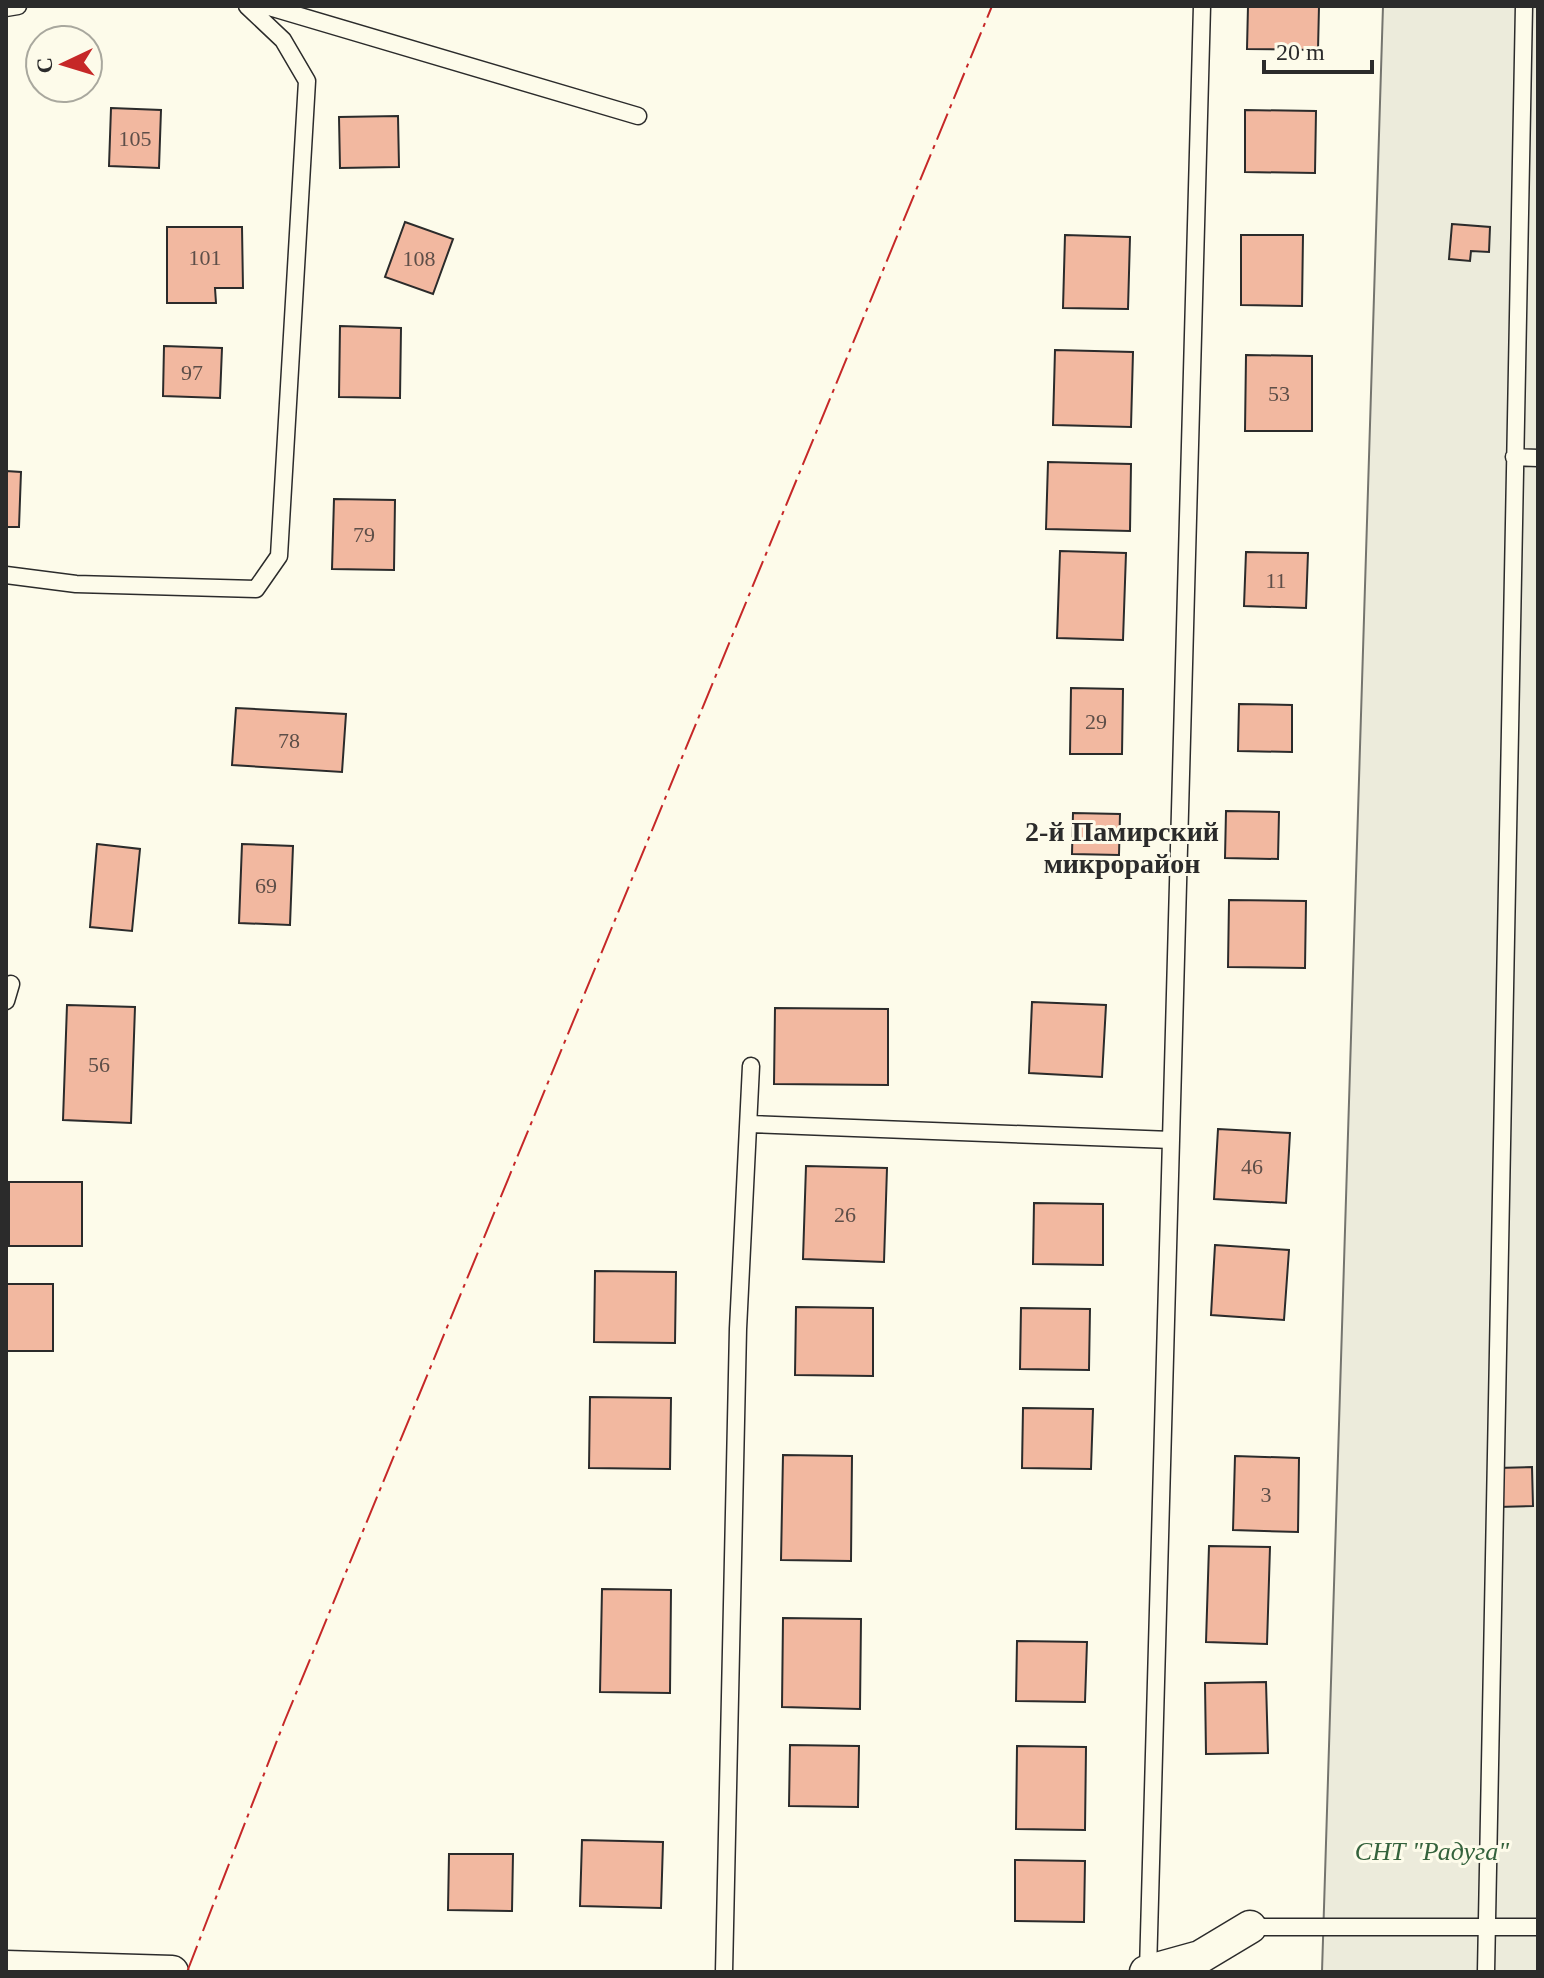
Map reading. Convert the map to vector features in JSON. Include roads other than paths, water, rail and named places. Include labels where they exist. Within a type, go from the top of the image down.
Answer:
[{"type":"street","points":[[1147,1972],[1200,1957],[1250,1927]]},
{"type":"street","points":[[6,1967],[172,1972]]},
{"type":"lane","points":[[6,8],[18,6]]},
{"type":"lane","points":[[6,575],[76,584],[256,589],[279,556],[307,81],[283,40],[247,6]]},
{"type":"lane","points":[[266,6],[638,116]]},
{"type":"lane","points":[[1147,1972],[1202,6]]},
{"type":"lane","points":[[1486,1972],[1524,6]]},
{"type":"lane","points":[[1514,457],[1538,458]]},
{"type":"lane","points":[[724,1972],[738,1329],[751,1066]]},
{"type":"lane","points":[[749,1124],[1171,1140]]},
{"type":"lane","points":[[1250,1927],[1538,1927]]},
{"type":"district","name":"2-й Памирский микрорайон","points":[[1122,847]]},
{"type":"park label","name":"СНТ \"Радуга\"","points":[[1432,1851]]}]
